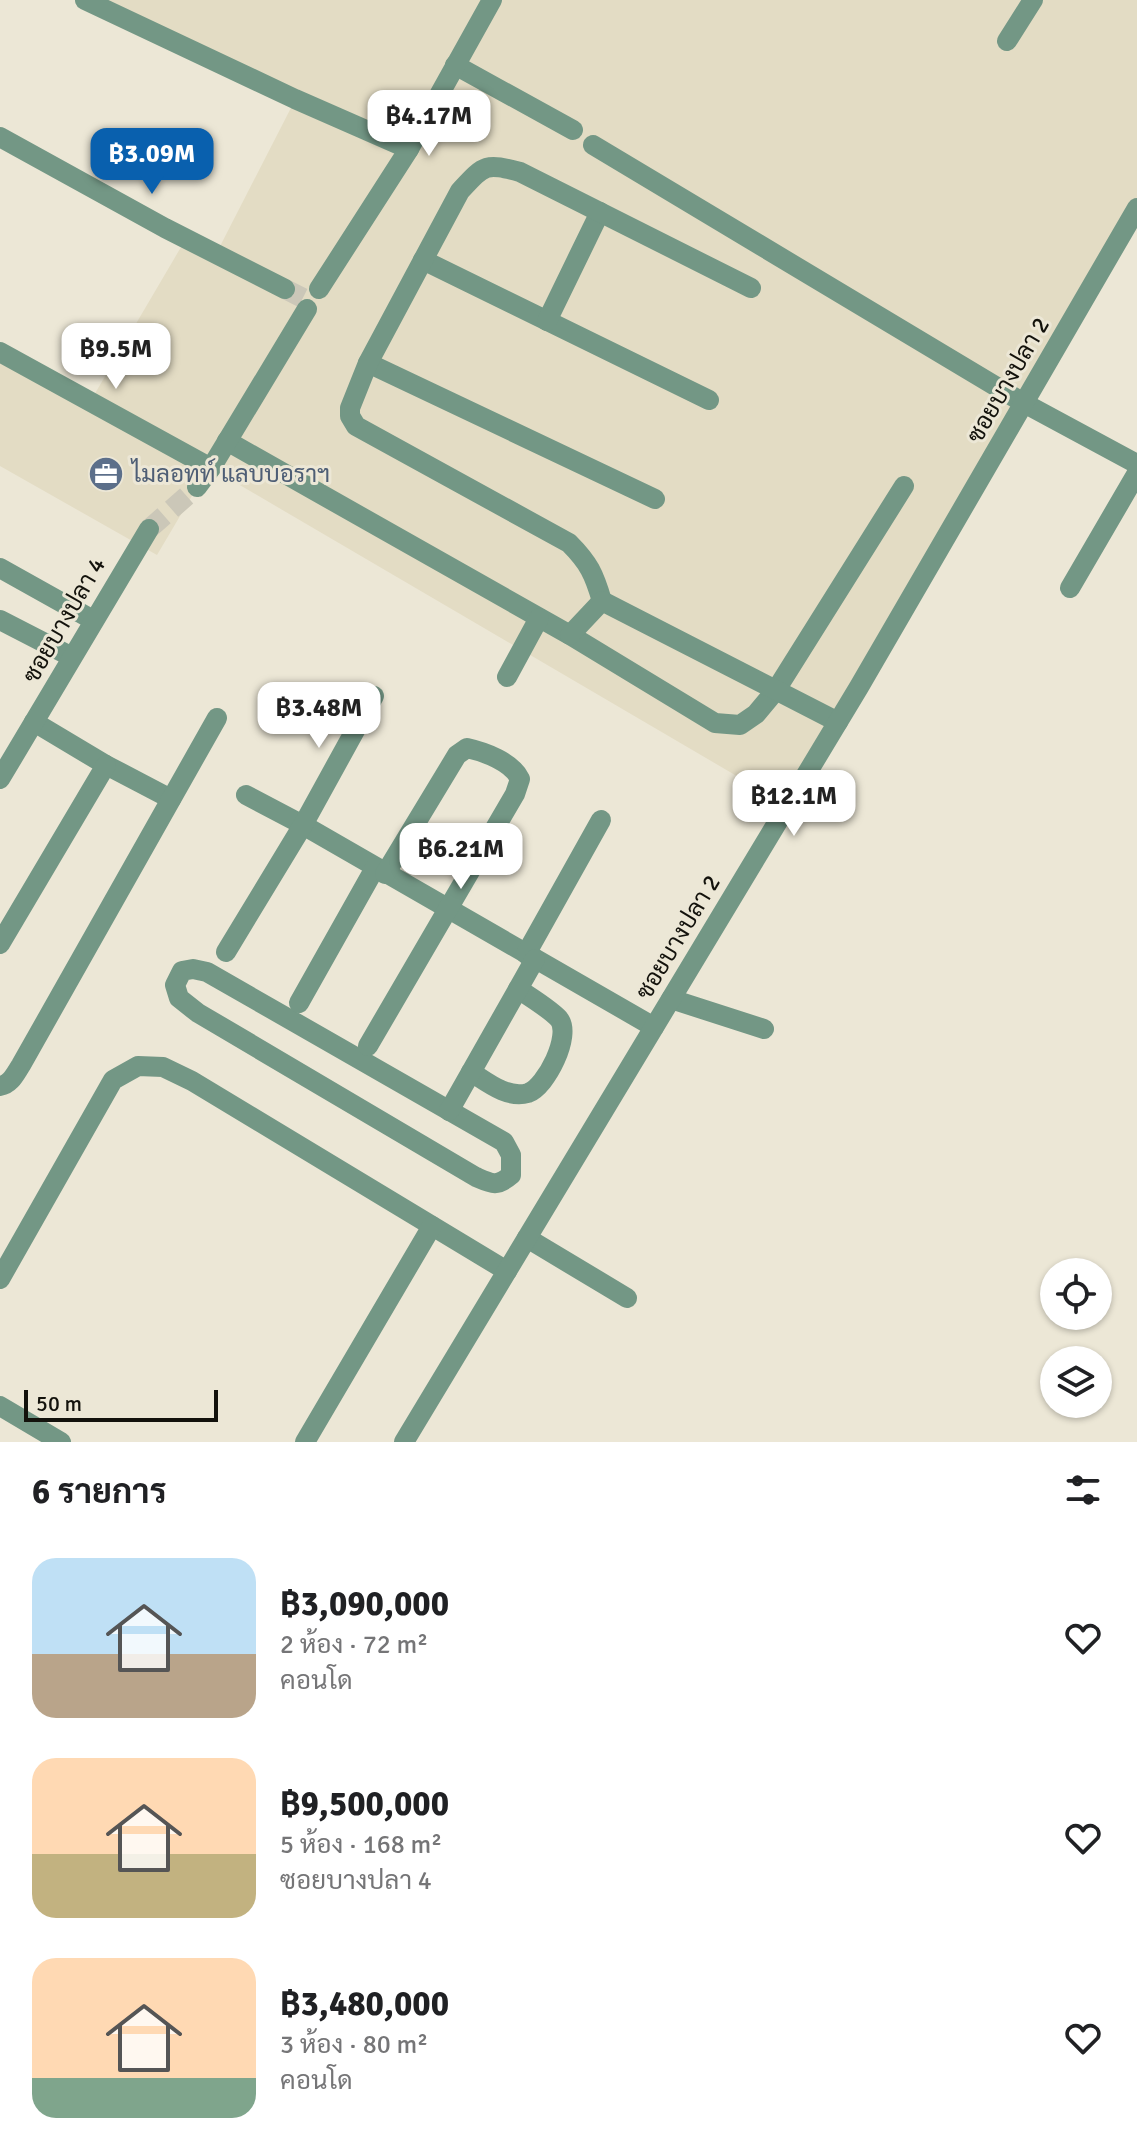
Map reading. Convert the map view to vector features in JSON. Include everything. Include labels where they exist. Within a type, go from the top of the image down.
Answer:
[{"type":"street","points":[[85,0],[409,149]]},
{"type":"street","points":[[319,289],[409,149],[492,0]]},
{"type":"street","points":[[1007,41],[1033,0]]},
{"type":"street","points":[[455,65],[573,130]]},
{"type":"street","points":[[0,137],[165,228],[285,289]]},
{"type":"street","points":[[593,145],[1025,403],[1137,464]]},
{"type":"street","points":[[751,288],[520,172],[497,166],[480,170],[460,191],[368,363],[350,408],[350,416],[356,426],[569,543],[586,560],[602,601],[838,722]]},
{"type":"street","name":"ซอยบางปลา 2","points":[[404,1442],[838,722],[1137,208]]},
{"type":"street","points":[[547,321],[600,212]]},
{"type":"street","points":[[423,260],[709,400]]},
{"type":"street","points":[[197,487],[307,309]]},
{"type":"street","points":[[0,352],[211,468]]},
{"type":"street","points":[[368,363],[655,499]]},
{"type":"street","points":[[227,441],[570,635],[715,723],[740,725],[756,714],[776,690],[904,486]]},
{"type":"street","points":[[1070,588],[1137,473]]},
{"type":"street","name":"ซอยบางปลา 4","points":[[0,779],[149,529]]},
{"type":"street","points":[[0,568],[93,620]]},
{"type":"street","points":[[570,635],[602,601]]},
{"type":"street","points":[[507,677],[539,618]]},
{"type":"street","points":[[0,620],[72,657]]},
{"type":"street","points":[[226,952],[303,825],[374,696]]},
{"type":"street","points":[[0,1086],[13,1078],[21,1065],[217,718]]},
{"type":"street","points":[[34,722],[171,799]]},
{"type":"street","points":[[299,1003],[380,871],[457,755],[467,748],[482,752],[515,770],[520,779],[515,794],[368,1046]]},
{"type":"street","points":[[0,944],[106,765]]},
{"type":"street","points":[[246,795],[654,1027]]},
{"type":"street","points":[[449,1111],[518,989],[530,957],[601,820]]},
{"type":"street","points":[[193,969],[207,972],[449,1111],[504,1142],[511,1155],[511,1175],[502,1182],[491,1183],[476,1177],[198,1013],[179,998],[175,985],[182,971],[193,969]]},
{"type":"street","points":[[471,1072],[513,1094],[529,1093],[542,1083],[564,1030],[559,1019],[518,989]]},
{"type":"street","points":[[671,999],[764,1029]]},
{"type":"street","points":[[0,1279],[113,1080],[138,1066],[163,1067],[192,1081],[507,1271]]},
{"type":"street","points":[[305,1442],[432,1226]]},
{"type":"street","points":[[527,1238],[627,1298]]},
{"type":"street","points":[[0,1406],[61,1442]]},
{"type":"shaded area","points":[[94,0],[1137,0],[1137,211],[788,806],[209,467],[157,555],[0,466],[0,353],[90,402],[184,242],[214,258],[295,100]]},
{"type":"tunnel","points":[[285,289],[311,302]]},
{"type":"tunnel","points":[[149,529],[197,487]]},
{"type":"place","name":"ไมลอทท์ แลบบอราฯ","points":[[106,474]]}]
